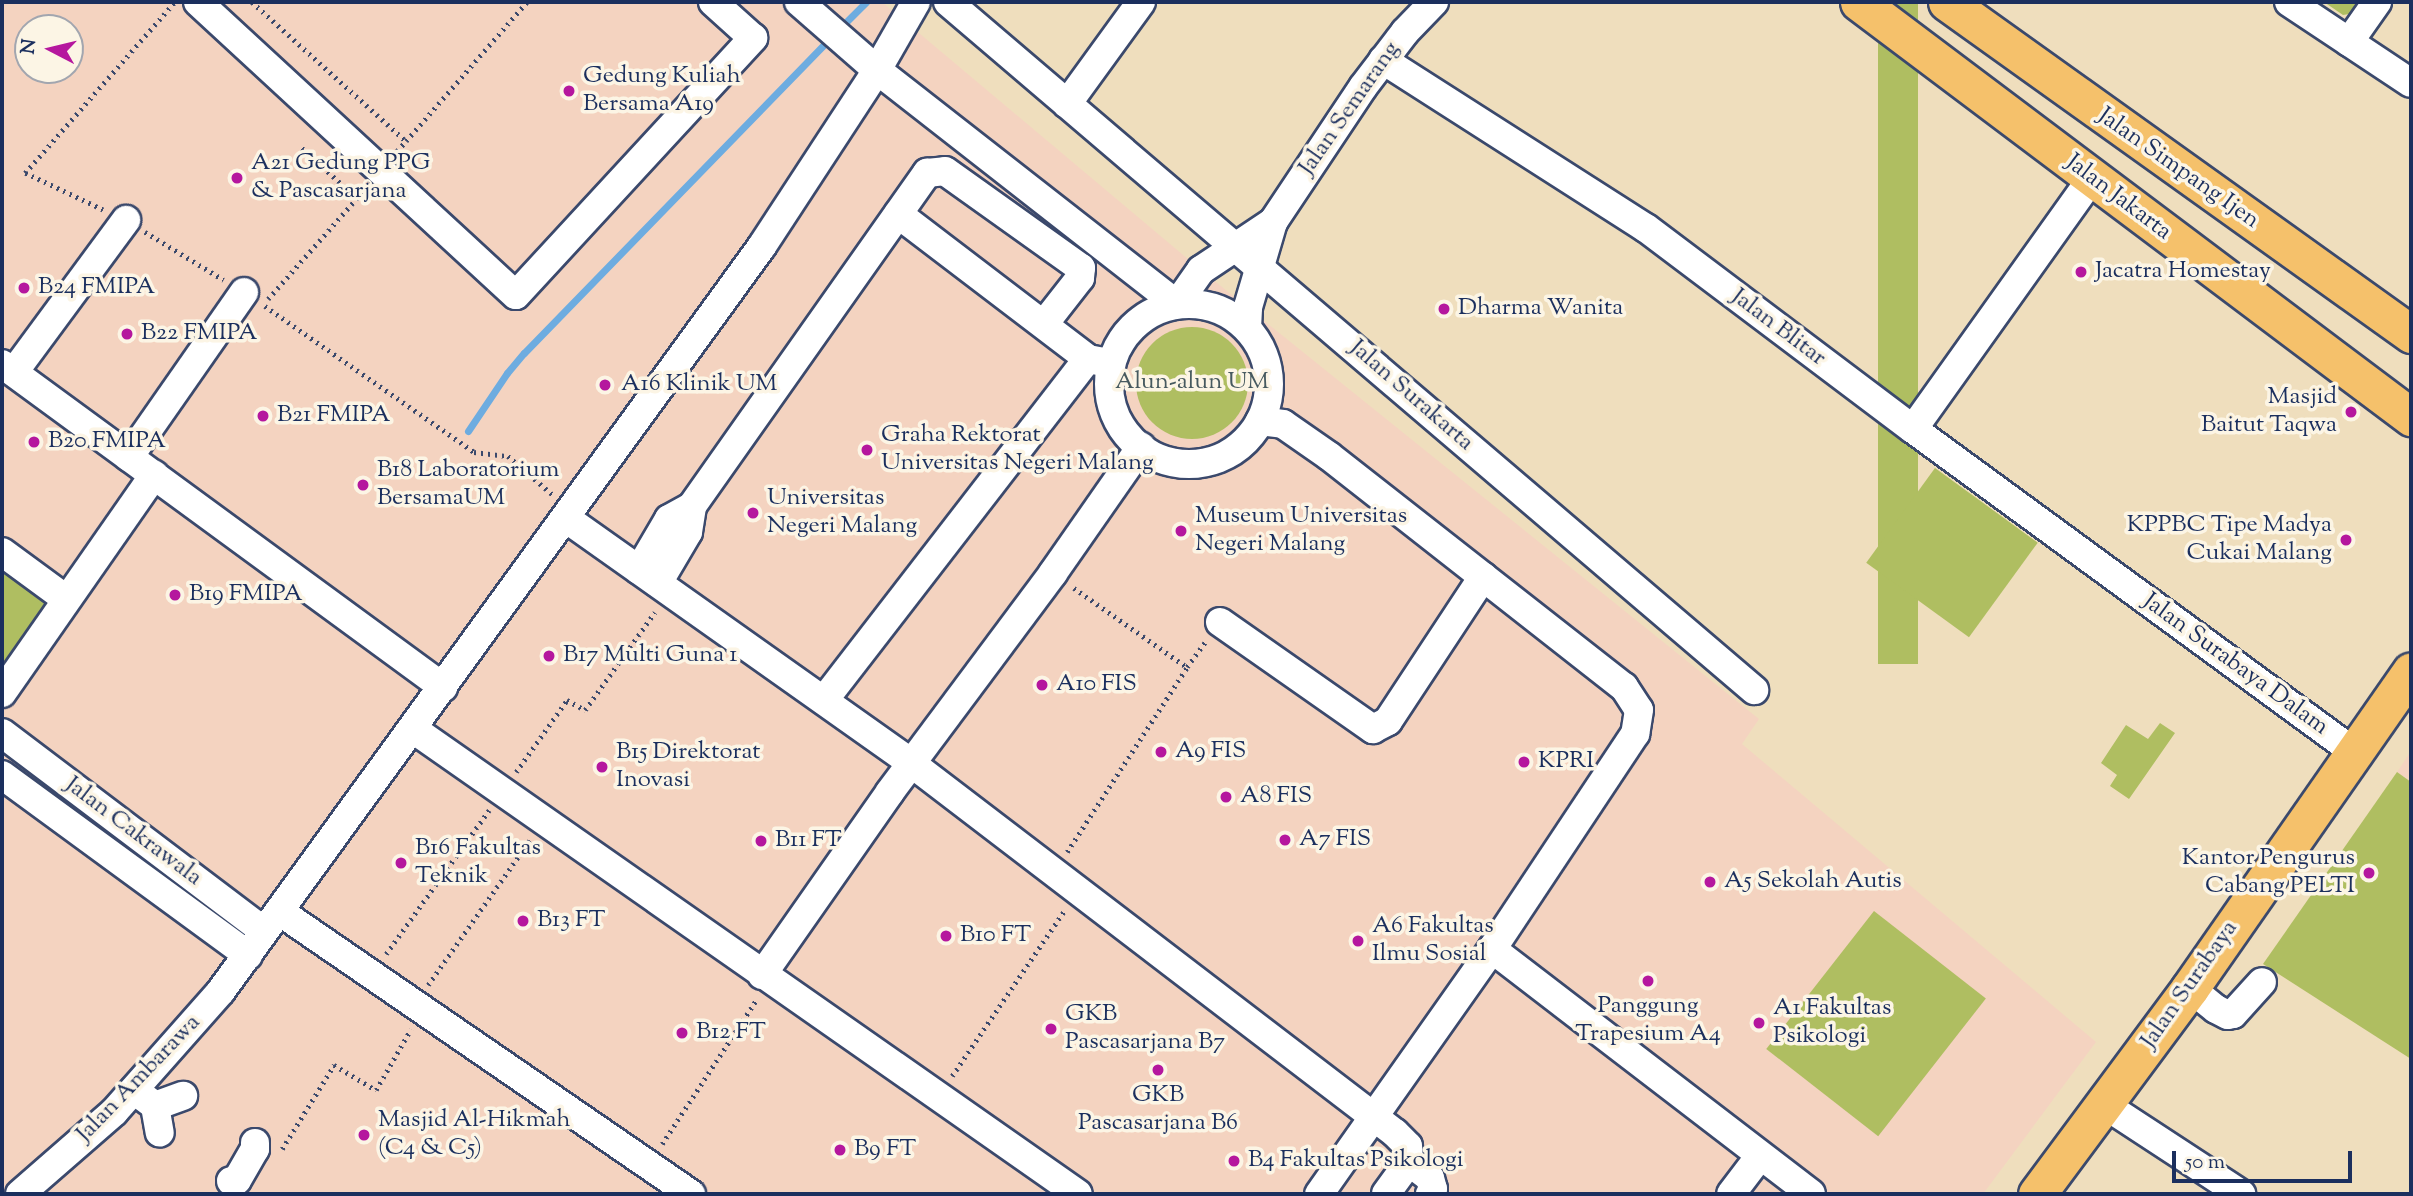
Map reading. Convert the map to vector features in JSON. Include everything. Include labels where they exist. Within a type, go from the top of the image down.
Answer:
[{"type":"main road","name":"Jalan Jakarta","points":[[1859,2],[2411,417]]},
{"type":"main road","name":"Jalan Simpang Ijen","points":[[1947,2],[2411,334]]},
{"type":"main road","name":"Jalan Surabaya","points":[[2037,1194],[2190,988],[2411,670]]},
{"type":"street","points":[[198,2],[516,295],[753,38],[713,2]]},
{"type":"street","points":[[799,2],[877,71],[1177,304]]},
{"type":"street","name":"Jalan Ambarawa","points":[[36,1190],[114,1112],[144,1098],[196,1021],[248,955],[570,515],[776,226],[877,71],[916,2]]},
{"type":"street","name":"Jalan Surakarta","points":[[948,2],[1754,690]]},
{"type":"street","points":[[1067,104],[1141,2]]},
{"type":"street","name":"Jalan Semarang","points":[[1247,328],[1248,307],[1273,222],[1331,131],[1383,61],[1434,2]]},
{"type":"street","points":[[2289,2],[2411,83]]},
{"type":"street","points":[[2349,42],[2377,2]]},
{"type":"street","name":"Jalan Blitar","points":[[1383,61],[1630,217],[1913,429]]},
{"type":"street","points":[[655,581],[688,532],[692,506],[927,173],[945,171],[1078,265],[1082,275],[1044,324]]},
{"type":"street","points":[[1913,429],[2092,178]]},
{"type":"street","points":[[824,700],[1100,362],[1143,318],[1177,304],[1208,306],[1235,318],[1247,328],[1266,363],[1269,383],[1260,421],[1237,448],[1206,462],[1172,462],[1141,447],[1129,437],[1114,410],[1100,362],[1044,324],[898,214]]},
{"type":"street","points":[[126,220],[8,368],[443,687]]},
{"type":"street","name":"Jalan Semarang","points":[[1177,304],[1201,270],[1273,222]]},
{"type":"street","points":[[129,457],[244,292]]},
{"type":"street","points":[[1260,421],[1283,424],[1329,456],[1624,687],[1639,710],[1635,734],[1492,949],[1319,1194]]},
{"type":"street","name":"Jalan Surabaya Dalam","points":[[1913,429],[2354,752]]},
{"type":"street","points":[[766,978],[911,763],[1053,573],[1141,447]]},
{"type":"street","points":[[2,693],[154,475]]},
{"type":"street","points":[[570,515],[655,581],[911,763],[1373,1115],[1408,1146],[1409,1162],[1386,1194]]},
{"type":"street","points":[[2,552],[66,599]]},
{"type":"street","points":[[1220,622],[1373,729],[1388,721],[1483,577]]},
{"type":"street","points":[[413,729],[1078,1194]]},
{"type":"street","name":"Jalan Cakrawala","points":[[2,733],[130,827],[271,921],[370,975],[691,1194]]},
{"type":"street","name":"Jalan Cakrawala","points":[[2,775],[115,855],[248,955]]},
{"type":"street","points":[[115,855],[130,827]]},
{"type":"street","points":[[1492,949],[1811,1194]]},
{"type":"street","points":[[2190,988],[2228,1015],[2233,1014],[2262,982]]},
{"type":"street","points":[[160,1133],[144,1098],[183,1096]]},
{"type":"street","points":[[2105,1105],[2241,1194]]},
{"type":"street","points":[[231,1181],[237,1180],[255,1149],[265,1151]]},
{"type":"street","points":[[1731,1194],[1760,1156]]},
{"type":"street","points":[[1409,1162],[1430,1178],[1433,1189],[1430,1194]]},
{"type":"path","points":[[175,2],[25,173],[126,220],[244,292]]},
{"type":"path","points":[[252,2],[406,141],[527,2]]},
{"type":"path","points":[[302,148],[357,198]]},
{"type":"path","points":[[381,170],[264,304],[474,452],[508,456],[570,515]]},
{"type":"path","points":[[1053,573],[1187,667]]},
{"type":"path","points":[[370,975],[567,700],[585,710],[655,581]]},
{"type":"path","points":[[1053,873],[1187,667],[1220,622]]},
{"type":"path","points":[[265,1151],[334,1065],[376,1090],[418,1008],[544,821]]},
{"type":"path","points":[[938,1097],[1077,892]]},
{"type":"path","points":[[649,1165],[766,978]]},
{"type":"shaded area","name":"Universitas Negeri Malang","points":[[2,2],[882,2],[1201,270],[1759,719],[1742,744],[2096,1042],[1983,1194],[2,1194]]},
{"type":"shaded area","points":[[2411,751],[2411,782],[2397,772]]},
{"type":"green space","points":[[1878,2],[1918,2],[1918,664],[1878,664]]},
{"type":"green space","points":[[2324,2],[2357,2],[2349,14],[2343,15]]},
{"type":"green space","name":"Alun-alun UM","points":[[1192,327],[1214,331],[1232,343],[1244,361],[1248,383],[1244,405],[1232,423],[1214,435],[1192,439],[1170,435],[1152,423],[1140,405],[1136,383],[1140,361],[1152,343],[1170,331]]},
{"type":"green space","points":[[1935,468],[2038,543],[1969,637],[1866,563]]},
{"type":"green space","points":[[2,564],[50,598],[2,668]]},
{"type":"green space","points":[[2160,723],[2175,733],[2129,799],[2110,786],[2117,775],[2101,763],[2126,725],[2148,739]]},
{"type":"green space","name":"Kantor Pengurus Cabang PELTI","points":[[2397,772],[2411,782],[2411,1059],[2263,964]]},
{"type":"green space","points":[[1874,911],[1986,998],[1878,1136],[1766,1049]]},
{"type":"waterway","points":[[838,30],[866,2]]},
{"type":"waterway","points":[[468,431],[507,373],[524,353],[830,38]]},
{"type":"place","name":"Gedung Kuliah Bersama A19","points":[[569,91]]},
{"type":"place","name":"A21 Gedung PPG & Pascasarjana","points":[[237,178]]},
{"type":"place","name":"Jacatra Homestay","points":[[2081,272]]},
{"type":"place","name":"B24 FMIPA","points":[[24,288]]},
{"type":"place","name":"Dharma Wanita","points":[[1444,309]]},
{"type":"place","name":"B22 FMIPA","points":[[127,334]]},
{"type":"place","name":"A16 Klinik UM","points":[[605,385]]},
{"type":"place","name":"Masjid Baitut Taqwa","points":[[2351,412]]},
{"type":"place","name":"B21 FMIPA","points":[[263,416]]},
{"type":"place","name":"B20 FMIPA","points":[[34,442]]},
{"type":"place","name":"Graha Rektorat Universitas Negeri Malang","points":[[867,450]]},
{"type":"place","name":"B18 Laboratorium BersamaUM","points":[[363,485]]},
{"type":"place","name":"Universitas Negeri Malang","points":[[753,513]]},
{"type":"place","name":"Museum Universitas Negeri Malang","points":[[1181,531]]},
{"type":"place","name":"KPPBC Tipe Madya Cukai Malang","points":[[2346,540]]},
{"type":"place","name":"B19 FMIPA","points":[[175,595]]},
{"type":"place","name":"B17 Multi Guna 1","points":[[549,656]]},
{"type":"place","name":"A10 FIS","points":[[1042,685]]},
{"type":"place","name":"A9 FIS","points":[[1161,752]]},
{"type":"place","name":"KPRI","points":[[1524,762]]},
{"type":"place","name":"B15 Direktorat Inovasi","points":[[602,767]]},
{"type":"place","name":"A8 FIS","points":[[1226,797]]},
{"type":"place","name":"A7 FIS","points":[[1285,840]]},
{"type":"place","name":"B11 FT","points":[[761,841]]},
{"type":"place","name":"B16 Fakultas Teknik","points":[[401,863]]},
{"type":"place","name":"Kantor Pengurus Cabang PELTI","points":[[2369,873]]},
{"type":"place","name":"A5 Sekolah Autis","points":[[1710,882]]},
{"type":"place","name":"B13 FT","points":[[523,921]]},
{"type":"place","name":"B10 FT","points":[[946,936]]},
{"type":"place","name":"A6 Fakultas Ilmu Sosial","points":[[1358,941]]},
{"type":"place","name":"Panggung Trapesium A4","points":[[1648,981]]},
{"type":"place","name":"A1 Fakultas Psikologi","points":[[1759,1023]]},
{"type":"place","name":"GKB Pascasarjana B7","points":[[1051,1029]]},
{"type":"place","name":"B12 FT","points":[[682,1033]]},
{"type":"place","name":"GKB Pascasarjana B6","points":[[1158,1070]]},
{"type":"place","name":"Masjid Al-Hikmah (C4 & C5)","points":[[364,1135]]},
{"type":"place","name":"B9 FT","points":[[840,1150]]},
{"type":"place","name":"B4 Fakultas Psikologi","points":[[1234,1161]]}]
